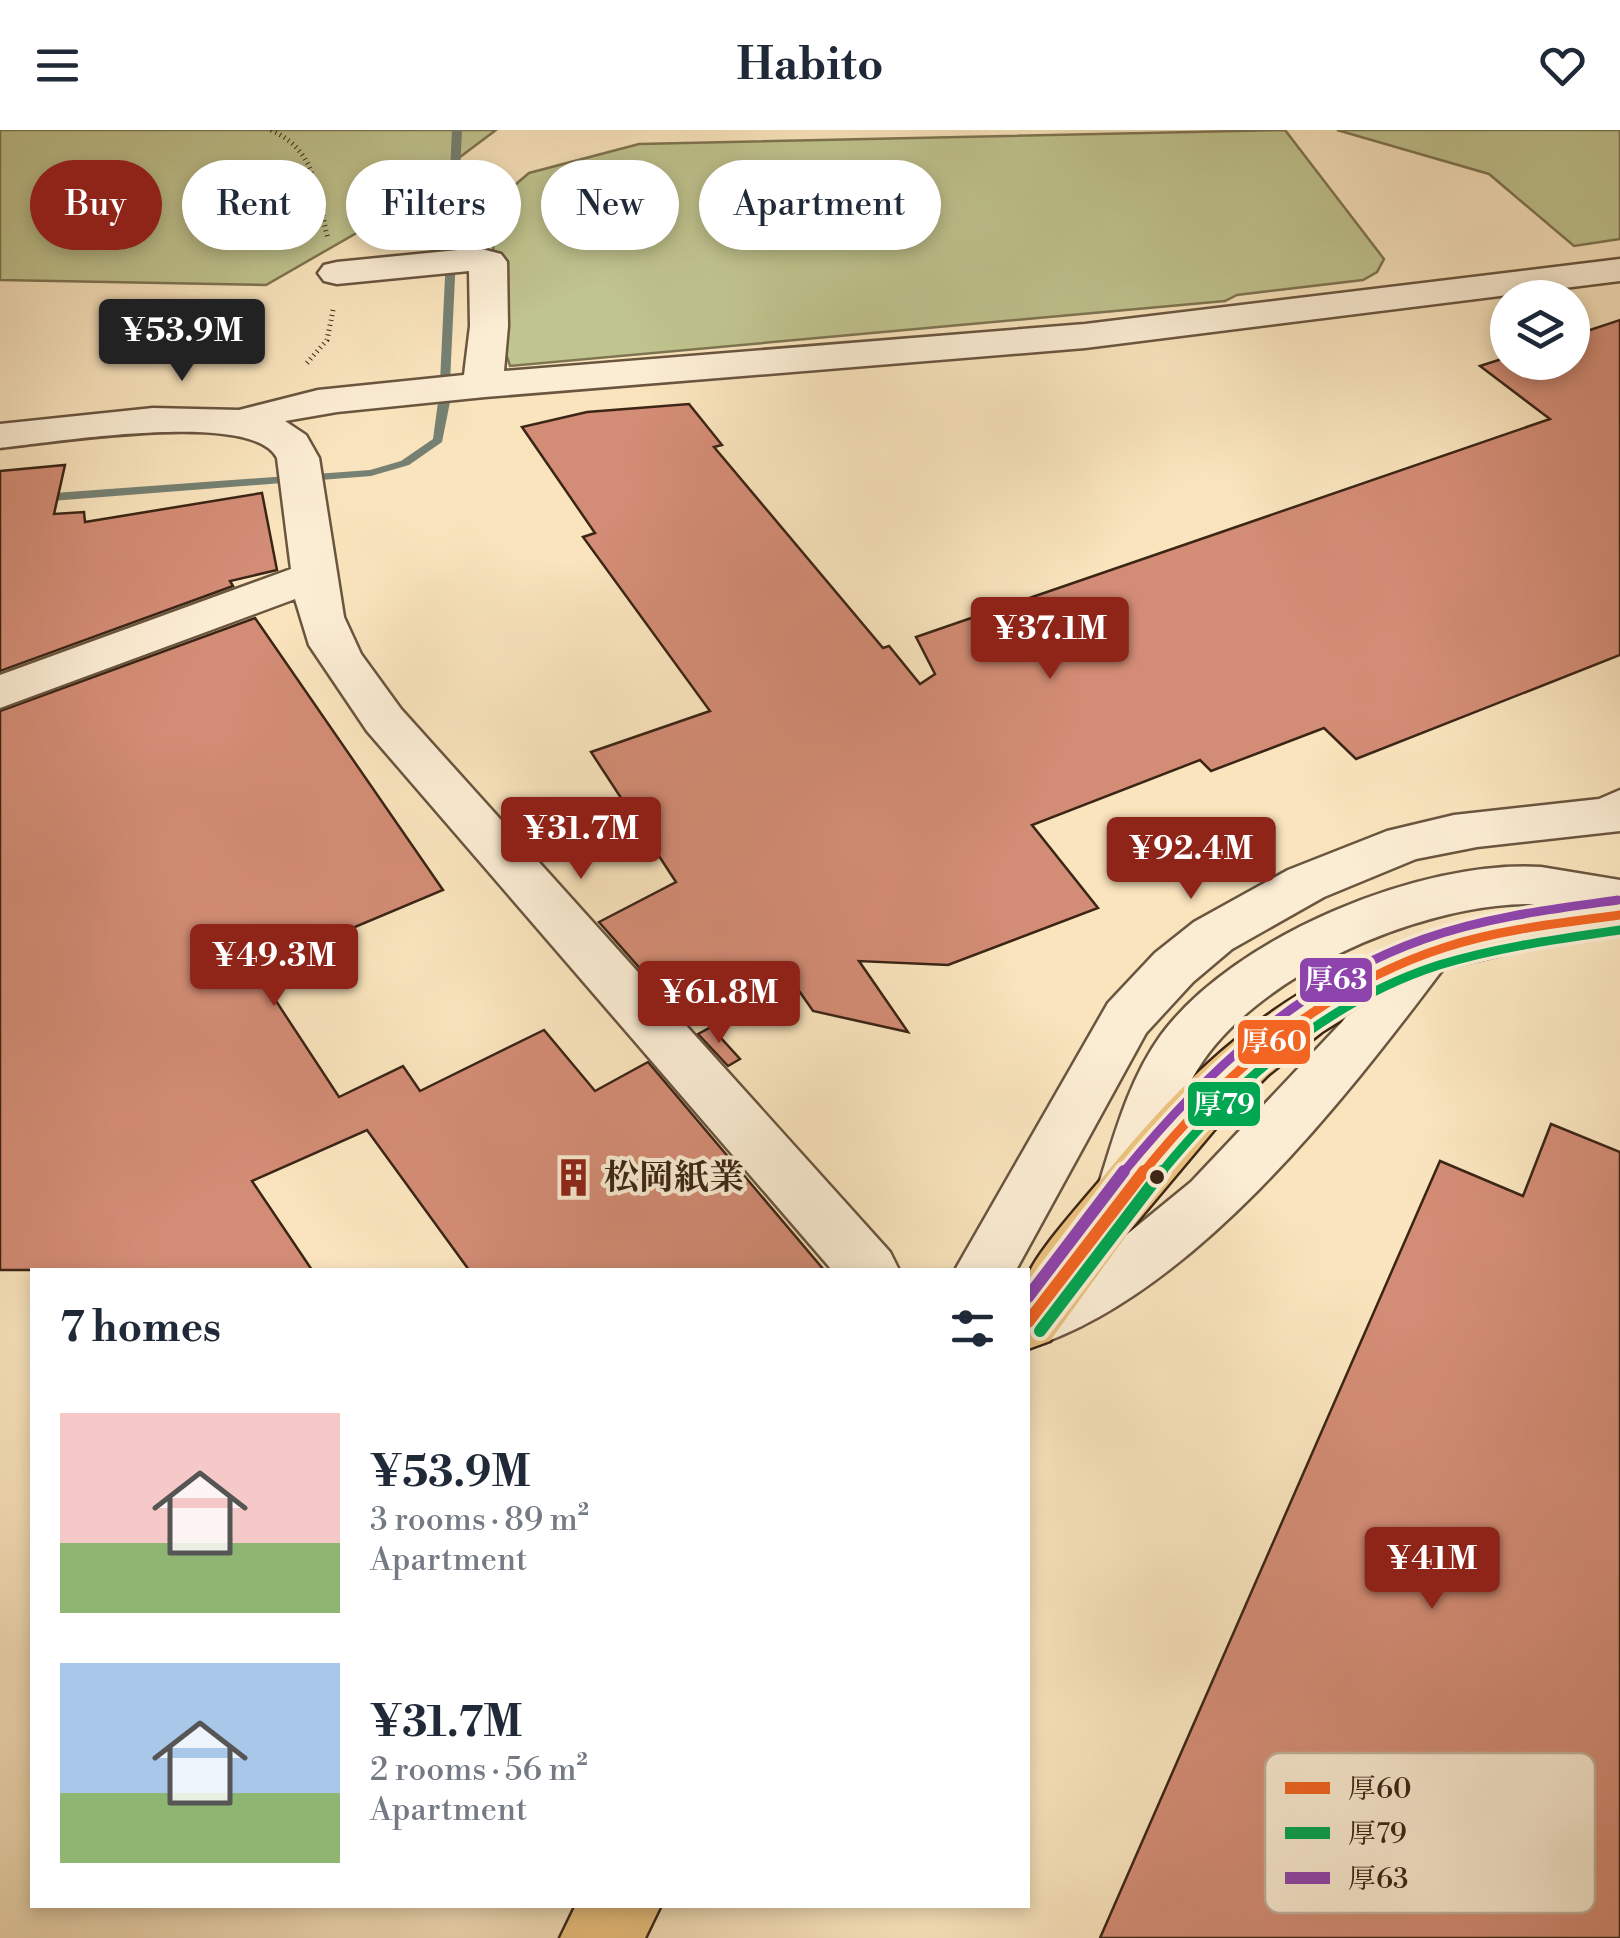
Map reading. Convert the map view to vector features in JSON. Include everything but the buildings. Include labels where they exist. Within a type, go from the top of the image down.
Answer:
[{"type":"main road","points":[[1030,1319],[1176,1128],[1264,1046],[1361,983],[1424,955],[1524,928],[1620,915]]},
{"type":"main road","points":[[598,1938],[622,1908]]},
{"type":"street","points":[[337,273],[488,262],[489,326],[483,386]]},
{"type":"street","points":[[246,422],[277,408],[483,386],[804,362],[1111,332],[1424,298],[1620,270]]},
{"type":"street","points":[[0,436],[180,419],[260,424],[290,444],[301,478],[312,577],[321,619],[338,655],[384,720],[867,1268]]},
{"type":"street","points":[[0,692],[312,577]]},
{"type":"street","points":[[986,1268],[1127,1018],[1152,988],[1194,950],[1297,890],[1381,852],[1430,837],[1614,816],[1620,808]]},
{"type":"street","points":[[1126,1190],[1161,1083],[1183,1046],[1231,999],[1287,960],[1368,920],[1456,894],[1530,885],[1620,899]]},
{"type":"street","points":[[1030,1321],[1124,1272],[1212,1198],[1361,1038],[1424,955]]},
{"type":"green space","points":[[0,130],[496,130],[456,160],[346,160],[346,239],[266,285],[0,280]]},
{"type":"green space","points":[[1285,130],[1384,259],[1377,272],[1363,280],[1237,295],[1225,301],[510,366],[492,311],[493,250],[521,250],[521,180],[529,173],[541,170],[541,250],[679,250],[679,160],[578,160],[639,144]]},
{"type":"green space","points":[[1337,130],[1620,130],[1620,239],[1574,246],[1489,174]]},
{"type":"waterway","points":[[445,382],[457,130]]},
{"type":"waterway","points":[[0,501],[371,473],[405,463],[438,440],[444,402]]},
{"type":"transit line","name":"厚63","points":[[1030,1294],[1109,1189],[1199,1086],[1248,1040],[1302,1000],[1360,965],[1423,939],[1495,920],[1618,900]]},
{"type":"transit line","name":"厚60","points":[[1030,1319],[1154,1159],[1250,1061],[1303,1018],[1362,982],[1449,946],[1521,929],[1620,915]]},
{"type":"transit line","name":"厚79","points":[[1040,1331],[1164,1168],[1260,1070],[1313,1028],[1371,993],[1434,967],[1503,949],[1620,930]]},
{"type":"place","name":"松岡紙業","points":[[574,1177]]}]
